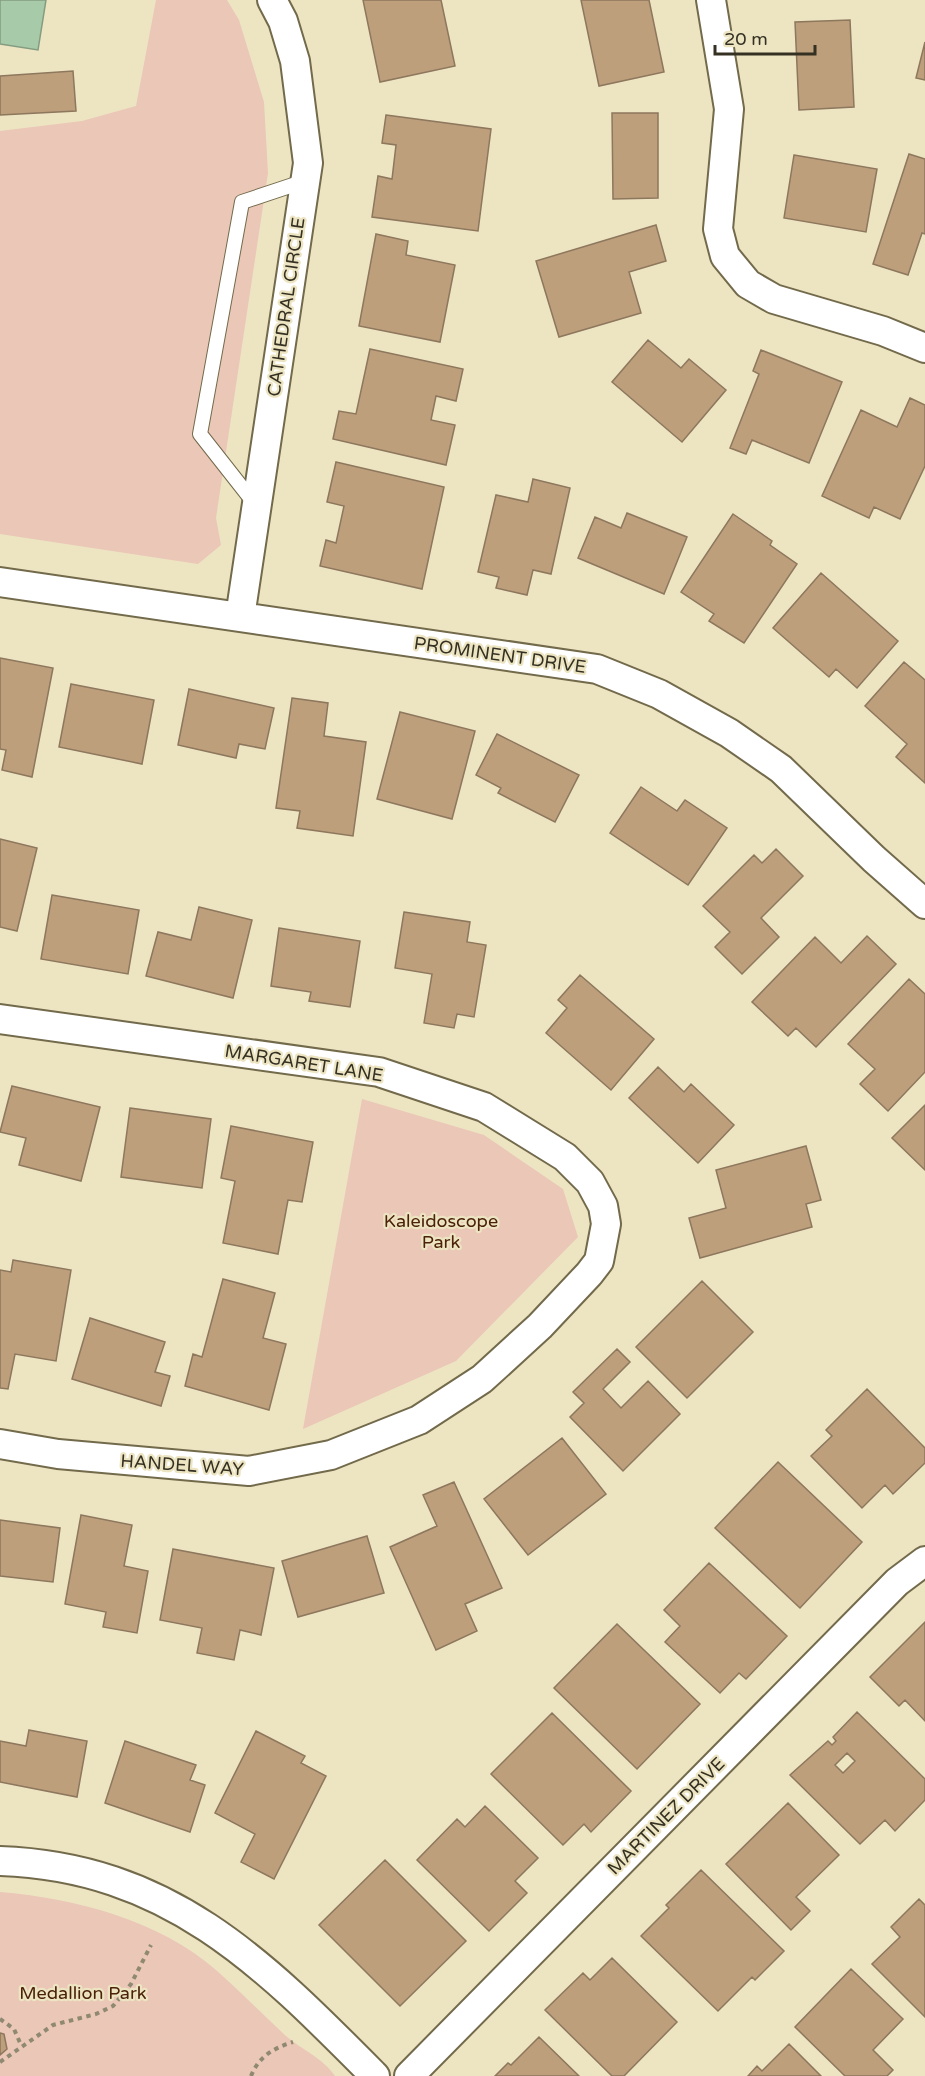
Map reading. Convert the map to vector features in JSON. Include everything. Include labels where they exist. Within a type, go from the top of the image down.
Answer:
[{"type":"street","name":"CATHEDRAL CIRCLE","points":[[240,617],[308,164],[295,61],[283,21],[272,0]]},
{"type":"street","points":[[711,0],[729,110],[718,229],[725,256],[748,284],[774,299],[883,331],[925,348]]},
{"type":"street","name":"PROMINENT DRIVE","points":[[0,582],[597,669],[659,694],[729,734],[781,769],[874,859],[922,894]]},
{"type":"street","name":"MARGARET LANE","points":[[0,1019],[379,1072],[484,1107],[565,1157],[590,1182],[603,1206]]},
{"type":"street","name":"HANDEL WAY","points":[[0,1444],[58,1454],[249,1471],[332,1455],[419,1420],[482,1379],[524,1341],[599,1261],[606,1224],[603,1206]]},
{"type":"street","name":"MARTINEZ DRIVE","points":[[409,2076],[897,1582],[925,1561]]},
{"type":"street","points":[[0,1861],[48,1864],[86,1872],[132,1887],[187,1913],[215,1930],[271,1974],[375,2076]]},
{"type":"lane","points":[[256,507],[200,434],[242,202],[305,181]]},
{"type":"path","points":[[0,2062],[21,2045],[53,2025],[96,2014],[112,2006],[131,1984],[151,1945]]},
{"type":"path","points":[[0,2019],[14,2029],[21,2045]]},
{"type":"path","points":[[251,2076],[264,2056],[276,2047],[293,2042]]},
{"type":"green space","points":[[156,0],[227,0],[239,20],[264,102],[268,173],[216,518],[221,545],[198,564],[0,534],[0,131],[82,121],[136,106]]},
{"type":"green space","name":"Kaleidoscope Park","points":[[362,1099],[484,1135],[563,1189],[578,1237],[456,1361],[303,1429]]},
{"type":"green space","name":"Medallion Park","points":[[0,1892],[86,1906],[114,1914],[169,1938],[216,1970],[286,2036],[318,2059],[335,2076],[0,2076]]},
{"type":"shaded area","points":[[0,0],[46,0],[38,50],[0,44]]},
{"type":"building","points":[[363,0],[441,0],[455,66],[380,82]]},
{"type":"building","points":[[581,0],[649,0],[664,72],[599,86]]},
{"type":"building","points":[[850,20],[854,107],[799,110],[795,22]]},
{"type":"building","points":[[925,42],[925,80],[916,78]]},
{"type":"building","points":[[73,71],[76,111],[0,115],[0,76]]},
{"type":"building","points":[[612,113],[658,113],[658,198],[613,199]]},
{"type":"building","points":[[386,115],[491,129],[478,231],[372,217],[378,176],[392,179],[396,145],[382,143]]},
{"type":"building","points":[[909,154],[925,159],[925,234],[922,233],[908,275],[873,264]]},
{"type":"building","points":[[794,155],[877,169],[866,232],[784,218]]},
{"type":"building","points":[[656,225],[666,261],[629,272],[641,313],[559,337],[536,261]]},
{"type":"building","points":[[376,234],[408,241],[406,255],[455,265],[440,342],[359,326]]},
{"type":"building","points":[[648,340],[681,368],[689,359],[726,390],[682,442],[612,382]]},
{"type":"building","points":[[370,349],[463,369],[456,401],[436,396],[431,420],[455,425],[446,465],[333,439],[339,411],[356,414]]},
{"type":"building","points":[[761,350],[842,382],[809,463],[752,440],[746,454],[730,448],[759,374],[753,371]]},
{"type":"building","points":[[910,398],[925,405],[925,466],[900,519],[874,507],[869,518],[822,496],[861,410],[897,427]]},
{"type":"building","points":[[336,462],[444,487],[422,589],[320,566],[326,540],[336,543],[344,506],[327,502]]},
{"type":"building","points":[[533,479],[570,488],[551,574],[533,570],[527,595],[496,588],[499,577],[478,572],[496,495],[528,502]]},
{"type":"building","points":[[627,513],[687,537],[664,594],[578,558],[595,517],[621,528]]},
{"type":"building","points":[[733,514],[772,541],[770,545],[797,564],[744,643],[709,621],[714,614],[681,592]]},
{"type":"building","points":[[821,573],[898,641],[857,688],[836,669],[829,677],[773,628]]},
{"type":"building","points":[[0,658],[53,668],[32,777],[2,770],[6,750],[0,749]]},
{"type":"building","points":[[904,662],[925,680],[925,783],[896,757],[907,744],[865,706]]},
{"type":"building","points":[[71,684],[154,700],[142,764],[59,747]]},
{"type":"building","points":[[189,689],[274,708],[265,749],[239,744],[236,758],[178,745]]},
{"type":"building","points":[[292,698],[328,703],[324,736],[366,742],[353,836],[297,828],[300,811],[276,808]]},
{"type":"building","points":[[400,712],[475,731],[452,819],[377,799]]},
{"type":"building","points":[[497,734],[579,775],[555,822],[498,793],[501,788],[476,775]]},
{"type":"building","points":[[641,787],[677,811],[685,800],[727,828],[688,885],[610,833]]},
{"type":"building","points":[[0,839],[37,848],[17,931],[0,927]]},
{"type":"building","points":[[776,849],[803,876],[761,918],[779,937],[742,974],[715,947],[730,932],[703,906],[754,855],[762,863]]},
{"type":"building","points":[[52,895],[139,910],[128,974],[41,959]]},
{"type":"building","points":[[199,907],[252,920],[233,998],[146,976],[158,932],[191,940]]},
{"type":"building","points":[[404,912],[470,922],[467,942],[486,945],[474,1017],[457,1014],[454,1028],[424,1023],[432,974],[395,968]]},
{"type":"building","points":[[279,928],[360,941],[350,1007],[309,1001],[311,992],[271,986]]},
{"type":"building","points":[[867,936],[896,964],[816,1047],[796,1028],[788,1036],[752,1002],[815,937],[841,963]]},
{"type":"building","points":[[580,975],[654,1039],[611,1090],[546,1033],[567,1008],[558,1000]]},
{"type":"building","points":[[909,979],[925,994],[925,1072],[888,1111],[860,1084],[875,1069],[848,1044]]},
{"type":"building","points":[[658,1067],[684,1092],[691,1084],[734,1125],[698,1163],[629,1098]]},
{"type":"building","points":[[12,1086],[100,1107],[81,1181],[19,1165],[26,1138],[0,1132]]},
{"type":"building","points":[[925,1105],[925,1170],[892,1138]]},
{"type":"building","points":[[130,1108],[211,1119],[202,1188],[121,1177]]},
{"type":"building","points":[[231,1126],[313,1142],[302,1202],[288,1200],[278,1254],[223,1243],[235,1181],[221,1178]]},
{"type":"building","points":[[806,1146],[821,1200],[806,1204],[812,1227],[700,1258],[689,1218],[726,1208],[716,1170]]},
{"type":"building","points":[[13,1260],[71,1270],[56,1361],[15,1354],[8,1389],[0,1388],[0,1270],[11,1272]]},
{"type":"building","points":[[223,1279],[275,1293],[263,1338],[286,1344],[269,1410],[185,1386],[193,1354],[202,1357]]},
{"type":"building","points":[[702,1281],[753,1332],[687,1398],[636,1347]]},
{"type":"building","points":[[90,1318],[165,1342],[155,1372],[170,1376],[161,1406],[72,1379]]},
{"type":"building","points":[[617,1349],[630,1362],[603,1389],[621,1408],[648,1381],[680,1414],[623,1471],[570,1417],[584,1403],[573,1392]]},
{"type":"building","points":[[867,1389],[925,1448],[925,1463],[893,1494],[885,1485],[862,1508],[811,1456],[832,1436],[826,1430]]},
{"type":"building","points":[[562,1438],[606,1494],[528,1555],[484,1499]]},
{"type":"building","points":[[778,1462],[862,1542],[800,1608],[715,1528]]},
{"type":"building","points":[[454,1482],[502,1588],[465,1604],[477,1631],[436,1650],[390,1547],[437,1526],[423,1495]]},
{"type":"building","points":[[81,1515],[132,1525],[124,1566],[148,1571],[137,1633],[103,1627],[106,1612],[65,1604]]},
{"type":"building","points":[[0,1520],[60,1528],[53,1582],[0,1576]]},
{"type":"building","points":[[367,1536],[384,1593],[298,1617],[282,1561]]},
{"type":"building","points":[[173,1549],[274,1568],[261,1635],[240,1630],[234,1660],[197,1653],[202,1628],[160,1620]]},
{"type":"building","points":[[709,1563],[787,1636],[746,1679],[739,1673],[720,1693],[665,1642],[680,1626],[664,1610]]},
{"type":"building","points":[[925,1622],[925,1721],[905,1700],[899,1706],[870,1677]]},
{"type":"building","points":[[617,1624],[700,1704],[637,1769],[554,1688]]},
{"type":"building","points":[[857,1712],[925,1779],[925,1800],[895,1831],[885,1820],[860,1844],[790,1775],[828,1741],[832,1745],[836,1741],[833,1737]],"holes":[[[847,1753],[855,1761],[843,1773],[835,1765]]]},
{"type":"building","points":[[552,1713],[631,1791],[591,1832],[584,1824],[563,1845],[491,1774]]},
{"type":"building","points":[[29,1730],[87,1741],[77,1797],[0,1782],[0,1741],[26,1746]]},
{"type":"building","points":[[256,1731],[305,1756],[301,1763],[326,1776],[274,1879],[241,1862],[255,1834],[215,1813]]},
{"type":"building","points":[[125,1741],[196,1765],[190,1780],[205,1785],[190,1832],[105,1803]]},
{"type":"building","points":[[788,1803],[839,1855],[796,1897],[810,1911],[791,1930],[726,1864]]},
{"type":"building","points":[[485,1806],[538,1858],[515,1881],[527,1893],[489,1931],[417,1860],[457,1819],[465,1827]]},
{"type":"building","points":[[385,1860],[466,1941],[400,2006],[319,1925]]},
{"type":"building","points":[[701,1870],[784,1951],[755,1980],[752,1977],[718,2011],[641,1936],[669,1908],[666,1905]]},
{"type":"building","points":[[919,1899],[925,1905],[925,2017],[872,1964],[900,1937],[891,1927]]},
{"type":"building","points":[[612,1958],[677,2022],[624,2076],[612,2076],[545,2010],[583,1973],[590,1980]]},
{"type":"building","points":[[851,1969],[903,2019],[873,2050],[893,2070],[887,2076],[845,2076],[795,2027]]},
{"type":"building","points":[[0,2033],[4,2034],[7,2049],[0,2055]]},
{"type":"building","points":[[539,2037],[579,2076],[495,2076],[508,2063],[511,2065]]},
{"type":"building","points":[[789,2044],[821,2076],[748,2076],[757,2066],[762,2071]]}]
